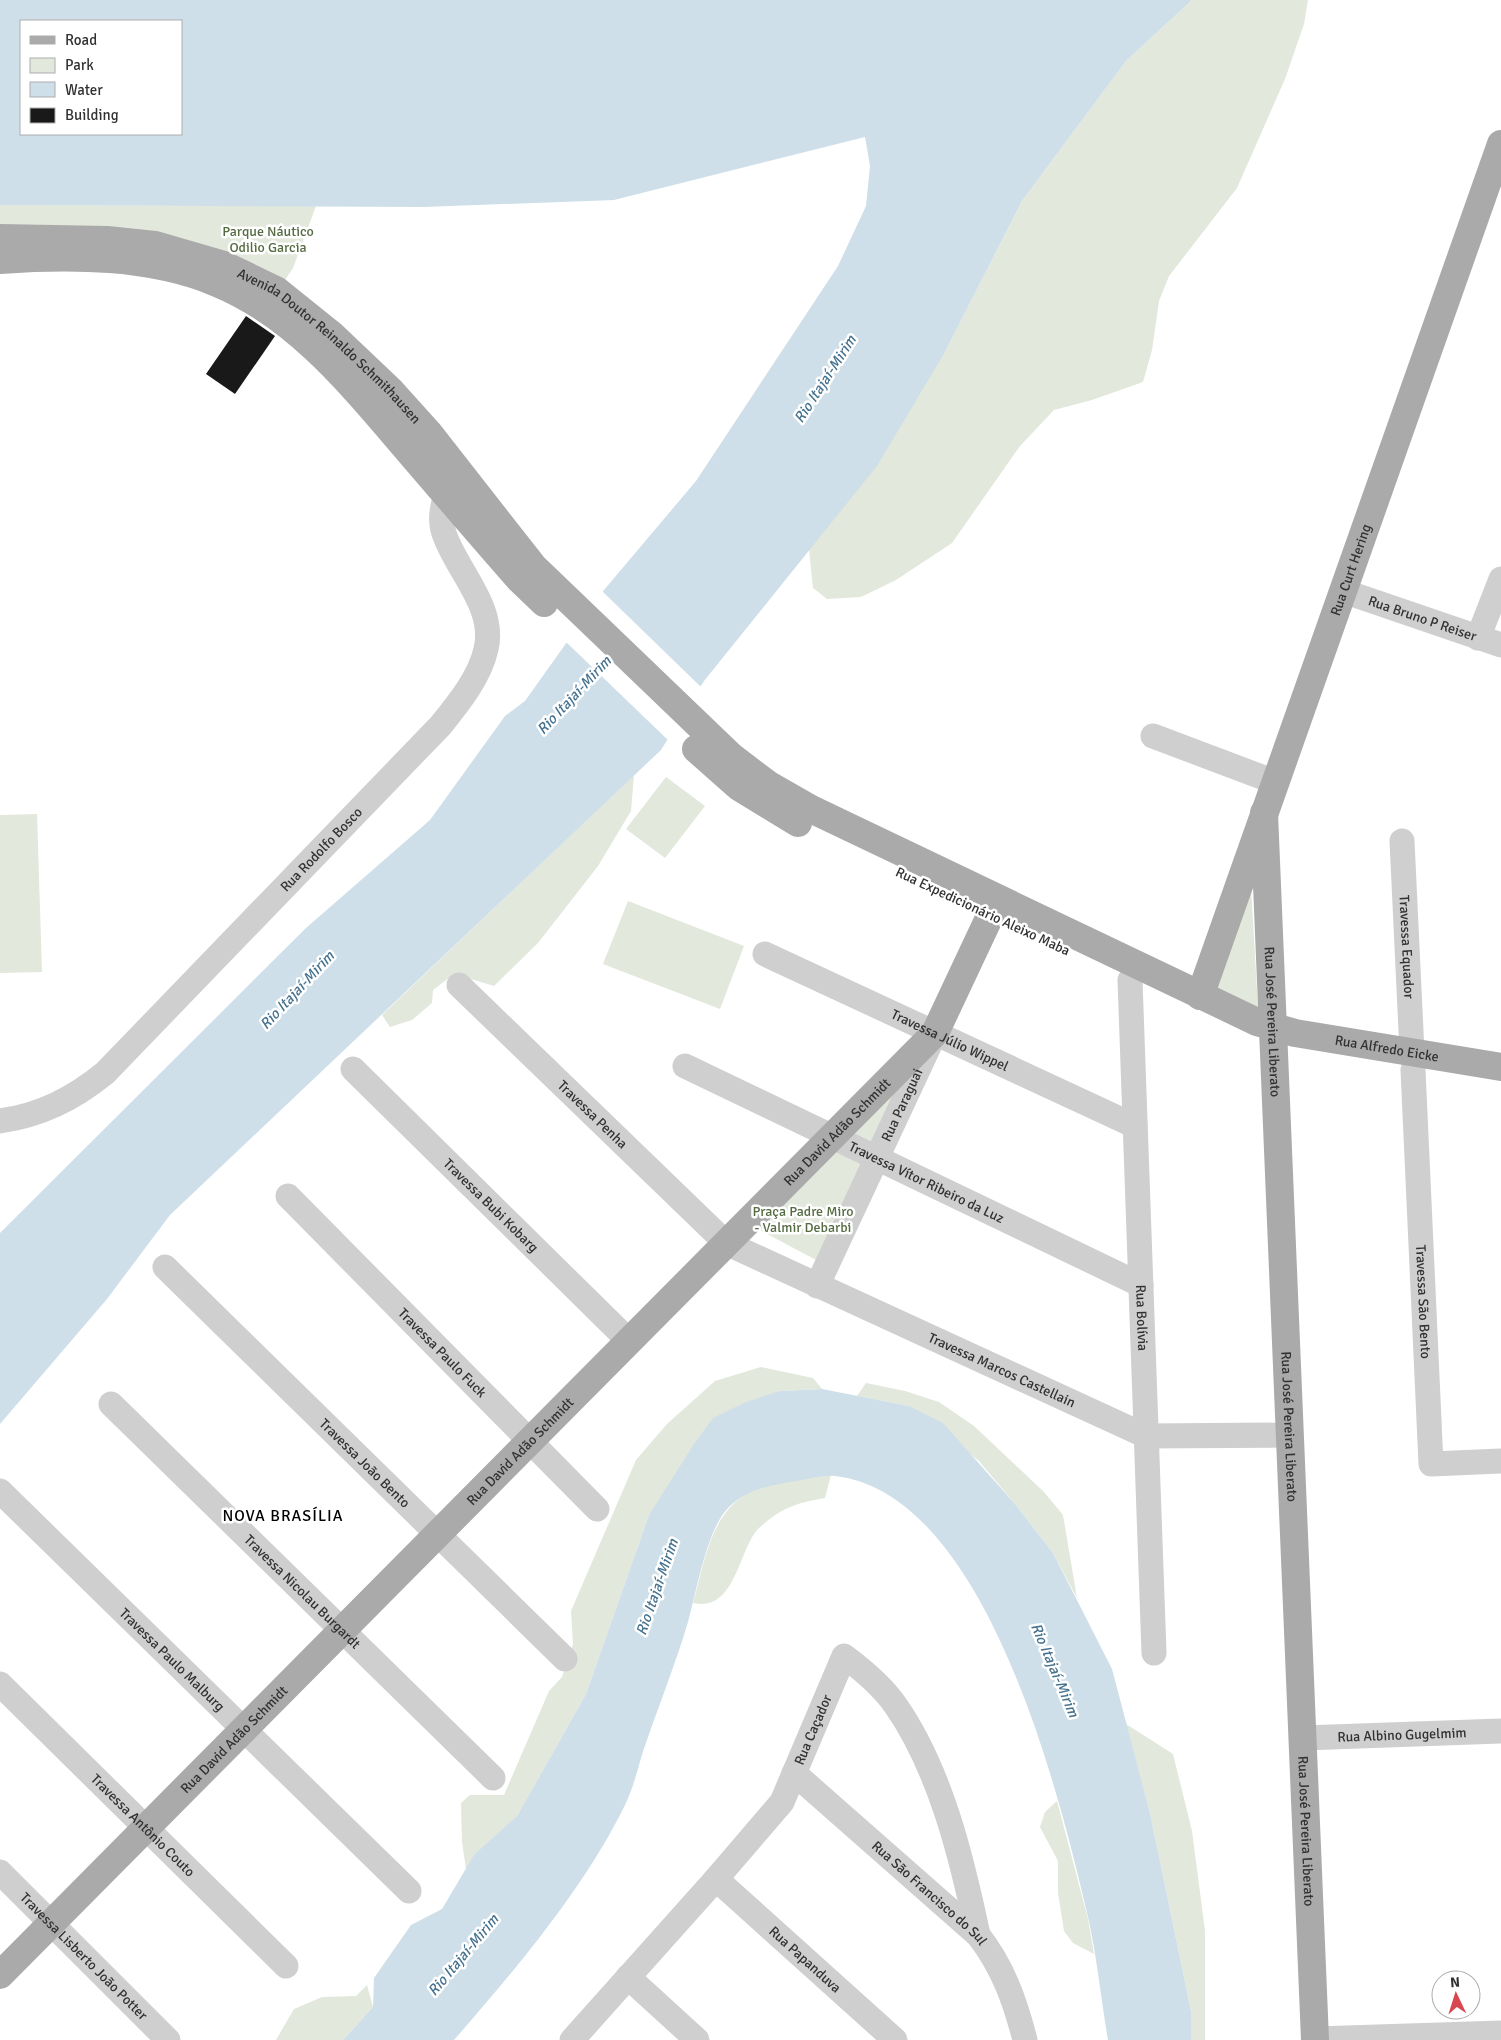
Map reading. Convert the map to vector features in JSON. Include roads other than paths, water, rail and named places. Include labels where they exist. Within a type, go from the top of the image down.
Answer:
[{"type":"main road","name":"Rua Curt Hering","points":[[1200,996],[1501,144]]},
{"type":"main road","name":"Avenida Doutor Reinaldo Schmithausen","points":[[0,238],[107,240],[155,245],[224,265],[276,290],[332,335],[392,392],[428,432],[526,573]]},
{"type":"main road","name":"Avenida Doutor Reinaldo Schmithausen","points":[[0,260],[68,258],[149,265],[182,271],[217,283],[262,307],[294,330],[321,354],[366,401],[446,494],[526,573]]},
{"type":"main road","points":[[366,401],[392,392]]},
{"type":"main road","name":"Rua Expedicionário Aleixo Maba","points":[[526,573],[711,751],[811,809],[1130,980],[1239,1032],[1274,1036]]},
{"type":"main road","name":"Rua José Pereira Liberato","points":[[1264,813],[1315,2040]]},
{"type":"main road","name":"Rua Expedicionário Aleixo Maba","points":[[994,907],[1200,996],[1241,1016],[1274,1036]]},
{"type":"main road","name":"Rua David Adão Schmidt","points":[[0,1975],[935,1033],[994,907]]},
{"type":"main road","name":"Rua Alfredo Eicke","points":[[1274,1036],[1412,1061],[1501,1085]]},
{"type":"main road","name":"Rua Alfredo Eicke","points":[[1412,1061],[1501,1067]]},
{"type":"street","name":"Rua Rodolfo Bosco","points":[[0,1121],[25,1118],[54,1107],[84,1090],[105,1073],[441,725],[457,705],[486,649],[487,627],[480,603],[444,535],[441,512],[446,494]]},
{"type":"street","points":[[1490,642],[1501,579]]},
{"type":"street","name":"Rua Bruno P Reiser","points":[[1343,591],[1490,642]]},
{"type":"street","points":[[1153,736],[1275,782]]},
{"type":"street","name":"Travessa Equador","points":[[1402,841],[1412,1061]]},
{"type":"street","name":"Travessa Júlio Wippel","points":[[765,954],[1135,1126]]},
{"type":"street","name":"Rua Bolívia","points":[[1130,980],[1154,1653]]},
{"type":"street","name":"Travessa Penha","points":[[459,985],[726,1244]]},
{"type":"street","name":"Rua Paraguai","points":[[817,1286],[935,1033]]},
{"type":"street","name":"Travessa São Bento","points":[[1412,1061],[1431,1464],[1501,1461]]},
{"type":"street","name":"Travessa Vítor Ribeiro da Luz","points":[[685,1066],[1141,1285]]},
{"type":"street","name":"Travessa Bubi Kobarg","points":[[353,1069],[629,1341]]},
{"type":"street","name":"Travessa Paulo Fuck","points":[[288,1196],[597,1509]]},
{"type":"street","name":"Travessa Marcos Castellain","points":[[726,1244],[1146,1436],[1290,1435]]},
{"type":"street","name":"Travessa João Bento","points":[[164,1266],[564,1659]]},
{"type":"street","name":"Travessa Nicolau Burgardt","points":[[111,1404],[493,1778]]},
{"type":"street","name":"Travessa Paulo Malburg","points":[[0,1491],[409,1892]]},
{"type":"street","name":"Rua Caçador","points":[[572,2040],[782,1802],[844,1656],[863,1670],[895,1704],[919,1743],[948,1818],[967,1882],[978,1935]]},
{"type":"street","name":"Travessa Antônio Couto","points":[[0,1684],[286,1966]]},
{"type":"street","name":"Rua Albino Gugelmim","points":[[1302,1738],[1501,1731]]},
{"type":"street","name":"Rua São Francisco do Sul","points":[[794,1773],[978,1935],[993,1954],[1008,1985],[1025,2040]]},
{"type":"street","name":"Travessa Lisberto João Potter","points":[[0,1872],[168,2040]]},
{"type":"street","name":"Rua Papanduva","points":[[716,1879],[895,2040]]},
{"type":"street","points":[[628,1977],[697,2040]]},
{"type":"street","points":[[1315,2040],[1501,2033]]},
{"type":"water","name":"Rio Itajaí-Mirim","points":[[0,0],[1192,0],[1126,61],[1022,201],[945,352],[877,466],[704,681],[661,750],[170,1215],[107,1299],[0,1424],[0,1233],[306,928],[430,820],[505,716],[525,701],[604,590],[696,481],[838,266],[866,206],[870,166],[865,137],[614,200],[423,207],[0,205]]},
{"type":"water","name":"Rio Itajaí-Mirim","points":[[822,1389],[909,1406],[943,1423],[1015,1504],[1053,1553],[1112,1669],[1150,1813],[1191,2011],[1191,2040],[1108,2040],[1091,1932],[1075,1863],[1035,1727],[1007,1656],[974,1590],[934,1535],[888,1495],[832,1476],[756,1490],[738,1499],[722,1516],[709,1543],[688,1622],[625,1805],[590,1867],[569,1898],[524,1957],[454,2040],[343,2040],[373,2007],[374,1978],[411,1925],[442,1909],[474,1855],[517,1816],[586,1694],[649,1515],[694,1444],[713,1418],[746,1402],[780,1391]]},
{"type":"district","name":"NOVA BRASÍLIA","points":[[283,1515]]},
{"type":"park label","name":"Parque Náutico Odilio Garcia","points":[[268,240]]},
{"type":"park label","name":"Praça Padre Miro - Valmir Debarbi","points":[[803,1220]]}]
